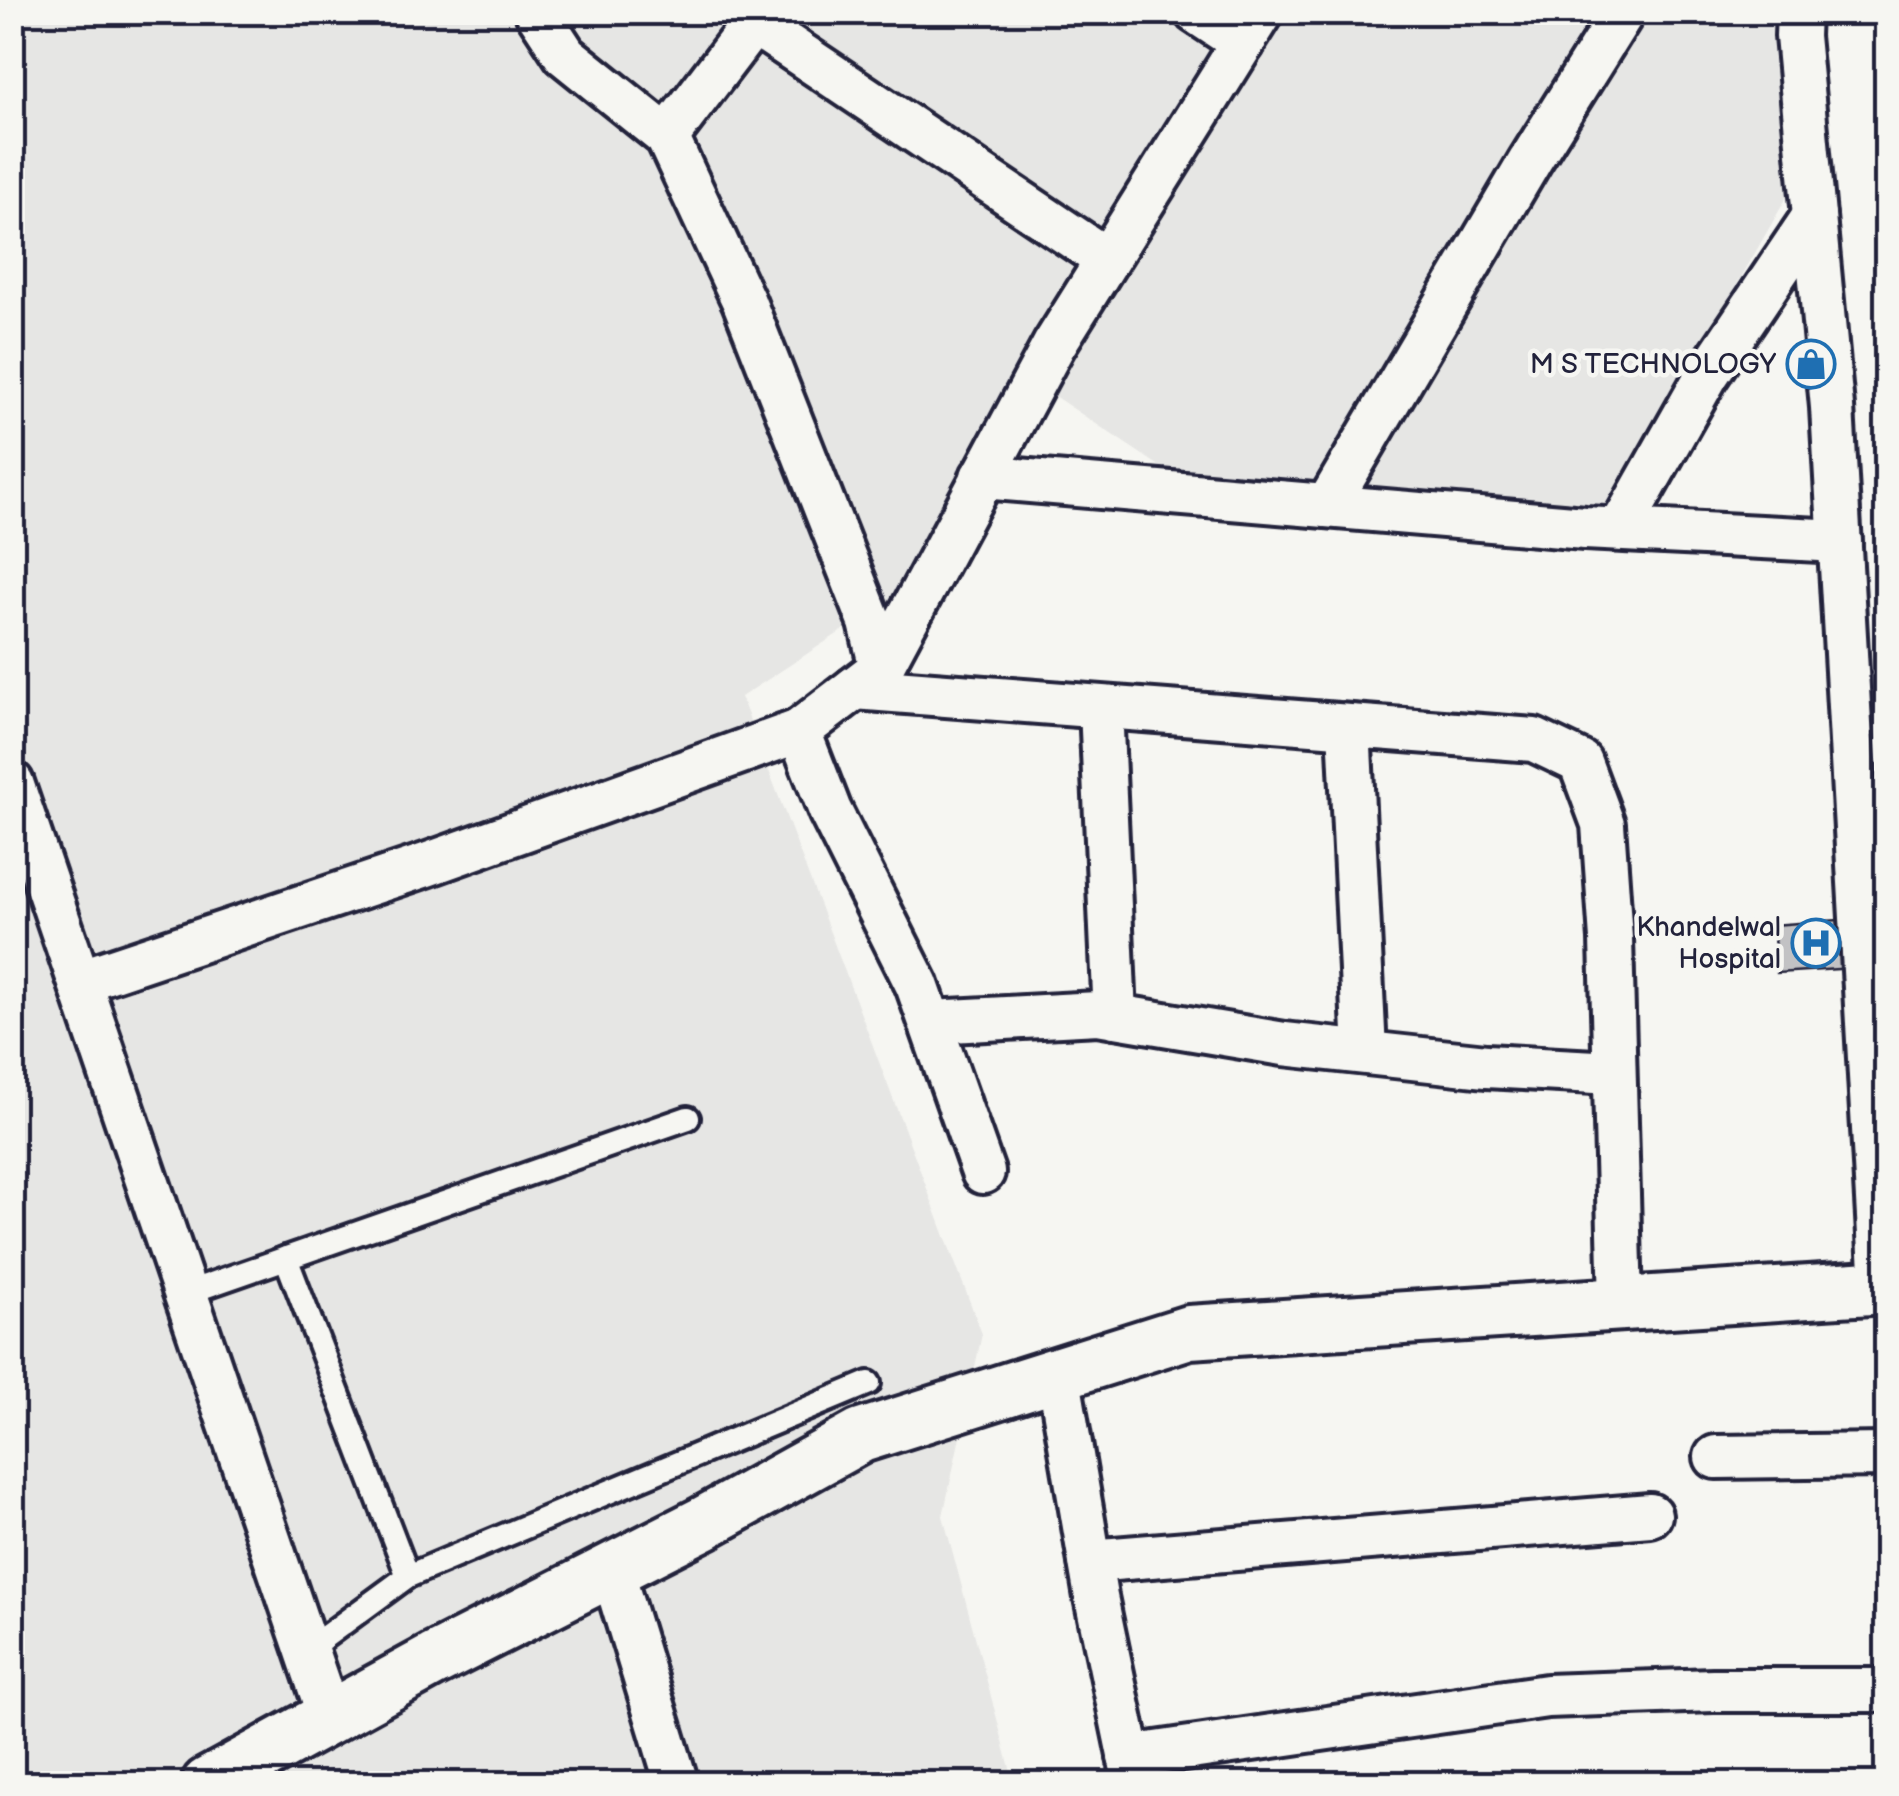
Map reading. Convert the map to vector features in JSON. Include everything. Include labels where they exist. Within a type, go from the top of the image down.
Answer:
[{"type":"street","points":[[537,12],[565,55],[667,137],[744,302],[870,622],[868,678]]},
{"type":"street","points":[[80,981],[426,864],[799,731],[868,678],[1054,345],[1252,28],[1196,12]]},
{"type":"street","points":[[1327,506],[1622,12]]},
{"type":"street","points":[[208,1784],[861,1436],[1189,1332],[1884,1287],[1832,406],[1798,12]]},
{"type":"street","points":[[667,137],[758,18],[1106,260]]},
{"type":"street","points":[[1620,530],[1707,375],[1814,216]]},
{"type":"street","points":[[982,477],[1620,530],[1840,541]]},
{"type":"street","points":[[868,678],[1101,708],[1534,740],[1580,762],[1603,824],[1611,939],[1621,1304]]},
{"type":"street","points":[[1101,708],[1115,1016]]},
{"type":"street","points":[[1349,727],[1365,1052]]},
{"type":"street","points":[[799,731],[830,811],[917,986],[983,1172]]},
{"type":"street","points":[[12,783],[330,1716]]},
{"type":"street","points":[[931,1022],[1098,1013],[1284,1044],[1486,1066],[1614,1073]]},
{"type":"street","points":[[1058,1374],[1132,1770],[1394,1715],[1546,1696],[1713,1690],[1886,1690]]},
{"type":"street","points":[[1716,1456],[1886,1455]]},
{"type":"street","points":[[1090,1561],[1650,1515]]},
{"type":"street","points":[[612,1570],[677,1784]]},
{"type":"lane","points":[[186,1293],[688,1118]]},
{"type":"lane","points":[[286,1258],[408,1576]]},
{"type":"lane","points":[[306,1650],[408,1576],[869,1384]]},
{"type":"shaded area","points":[[12,13],[1778,13],[1791,190],[1609,508],[1185,483],[1015,370],[900,593],[741,697],[982,1334],[943,1516],[1014,1783],[13,1783]]},
{"type":"building","points":[[1851,919],[1854,968],[1777,973],[1773,925]]},
{"type":"place","name":"M S TECHNOLOGY","points":[[1811,364]]},
{"type":"place","name":"Khandelwal Hospital","points":[[1816,943]]}]
